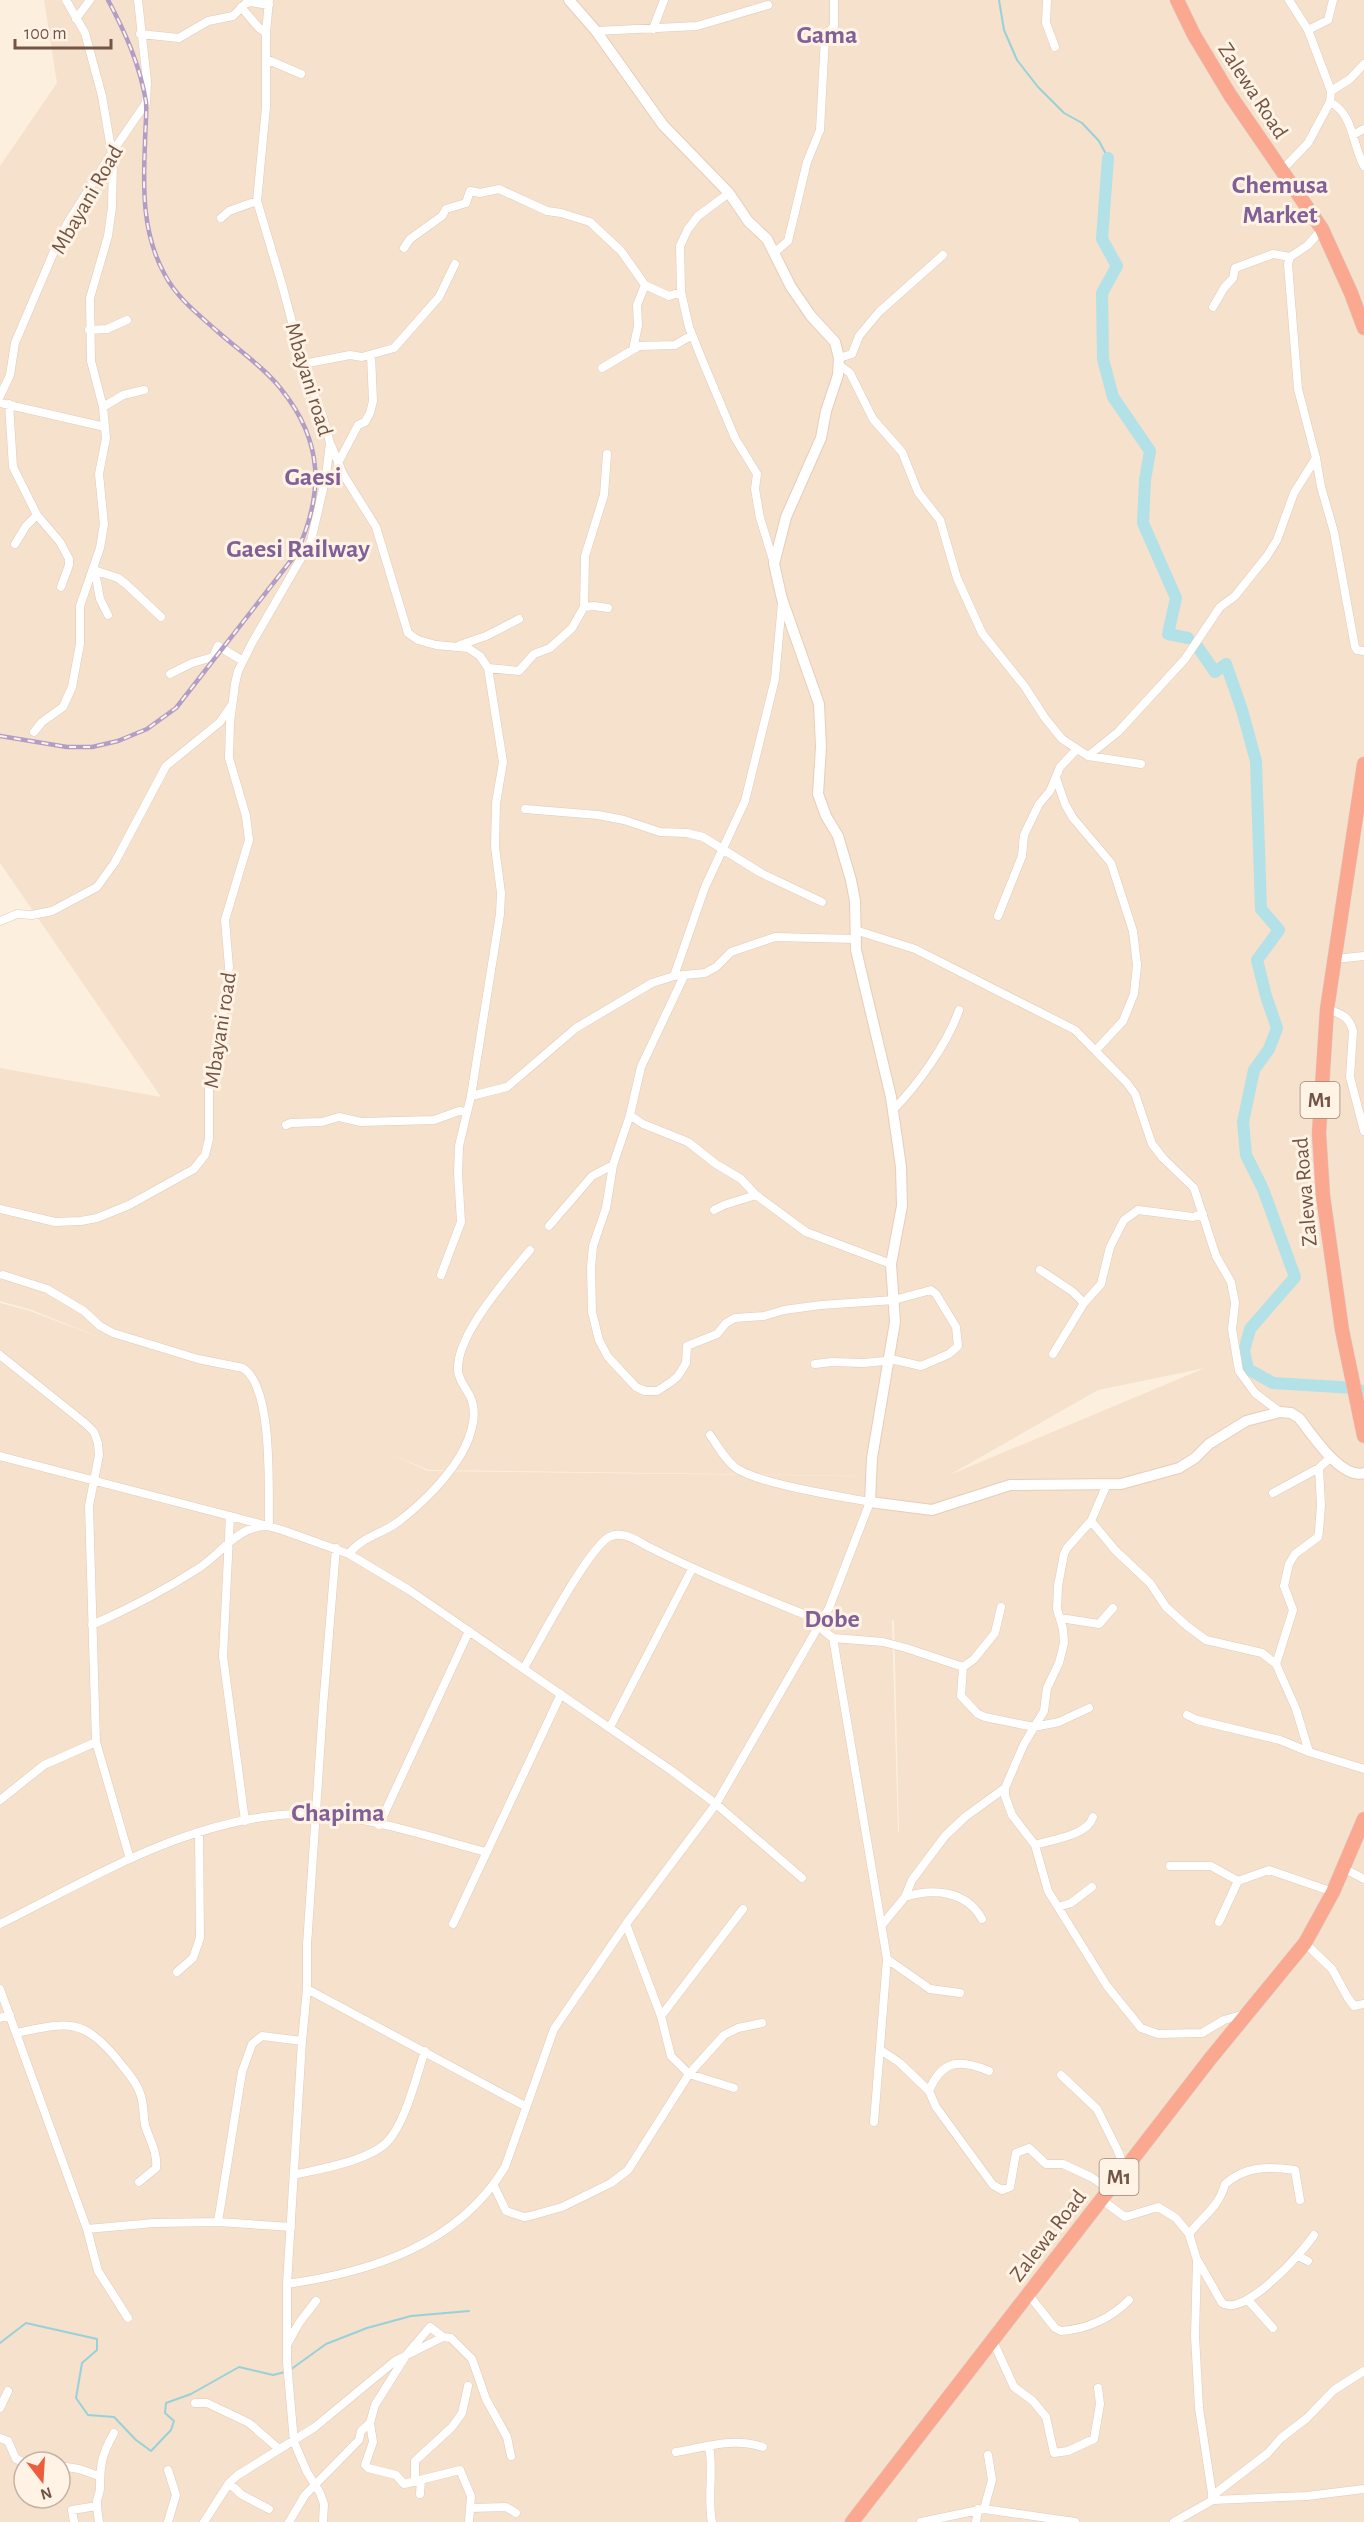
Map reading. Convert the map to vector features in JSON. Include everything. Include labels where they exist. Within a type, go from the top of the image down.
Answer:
[{"type":"highway","name":"Zalewa Road","points":[[1177,0],[1213,68],[1322,229],[1364,328]]},
{"type":"highway","name":"Zalewa Road","points":[[1363,1429],[1342,1330],[1323,1196],[1319,1133],[1327,1009],[1362,795],[1364,764]]},
{"type":"highway","name":"Zalewa Road","points":[[852,2522],[992,2339],[1305,1943],[1333,1892],[1364,1819]]},
{"type":"street","points":[[34,732],[42,722],[63,707],[72,687],[80,644],[80,606],[94,568],[104,524],[99,474],[105,444],[105,428],[103,407],[91,361],[89,330],[92,288],[100,268],[110,228],[113,151],[102,96],[85,33],[66,0]]},
{"type":"street","points":[[76,19],[90,0]]},
{"type":"street","name":"Mbayani Road","points":[[0,396],[10,375],[15,343],[67,224],[146,104],[147,81],[138,0]]},
{"type":"street","points":[[569,0],[596,31],[663,125],[729,193],[748,221],[767,240],[791,287],[811,316],[835,342],[839,362],[821,438],[786,517],[774,564]]},
{"type":"street","points":[[653,29],[664,0]]},
{"type":"street","points":[[775,252],[788,241],[807,162],[820,130],[824,40],[834,26],[834,0]]},
{"type":"street","points":[[1047,0],[1046,23],[1055,47]]},
{"type":"street","points":[[1281,171],[1308,143],[1330,102],[1331,91],[1308,30],[1288,0]]},
{"type":"street","points":[[1308,30],[1328,20],[1333,0]]},
{"type":"street","points":[[140,34],[179,38],[208,21],[232,15],[250,2],[269,3]]},
{"type":"street","name":"Mbayani road","points":[[0,1209],[55,1222],[89,1220],[129,1205],[194,1169],[205,1155],[209,1134],[209,1089],[216,1063],[229,967],[225,920],[249,840],[246,816],[229,758],[230,723],[238,671],[276,597],[311,541],[327,476],[330,443],[326,423],[303,364],[257,201],[266,107],[266,33],[269,3]]},
{"type":"street","points":[[596,31],[697,26],[768,5]]},
{"type":"street","points":[[241,7],[266,33]]},
{"type":"street","points":[[266,59],[301,74]]},
{"type":"street","points":[[1331,91],[1350,79],[1364,64]]},
{"type":"street","points":[[1330,102],[1338,106],[1346,117],[1364,166]]},
{"type":"street","points":[[1353,135],[1364,129]]},
{"type":"street","points":[[404,248],[410,239],[441,216],[446,209],[466,203],[470,191],[480,193],[499,189],[547,211],[577,216],[590,222],[621,251],[645,285],[669,296],[681,292]]},
{"type":"street","points":[[287,2284],[364,2269],[414,2250],[462,2217],[494,2186],[505,2168],[554,2029],[626,1924],[716,1804],[821,1623],[870,1502],[872,1458],[895,1322],[891,1264],[902,1206],[902,1187],[893,1110],[867,1003],[855,935],[855,901],[838,836],[826,816],[818,794],[821,747],[819,704],[782,599],[760,518],[755,470],[735,438],[692,335],[681,292],[680,246],[688,229],[698,216],[729,193]]},
{"type":"street","points":[[221,218],[229,211],[257,201]]},
{"type":"street","points":[[1322,229],[1308,245],[1290,257],[1288,264],[1290,310],[1298,389],[1338,550],[1355,647],[1357,650],[1364,651]]},
{"type":"street","points":[[1213,307],[1233,278],[1235,268],[1273,254],[1290,257]]},
{"type":"street","points":[[839,362],[852,354],[859,336],[879,312],[943,255]]},
{"type":"street","points":[[303,364],[341,356],[371,355],[397,346],[439,297],[455,264]]},
{"type":"street","points":[[633,349],[638,326],[637,305],[645,285]]},
{"type":"street","points":[[89,330],[107,329],[127,320]]},
{"type":"street","points":[[602,368],[633,349],[647,344],[675,345],[692,335]]},
{"type":"street","points":[[338,464],[358,425],[365,422],[370,413],[373,401],[371,355]]},
{"type":"street","points":[[839,362],[850,372],[873,419],[903,452],[918,492],[940,520],[957,578],[982,633],[1023,683],[1053,728],[1062,739],[1088,756],[1141,764]]},
{"type":"street","points":[[103,407],[123,395],[144,390]]},
{"type":"street","points":[[61,587],[69,559],[60,542],[37,515],[24,493],[12,463],[4,404],[105,428]]},
{"type":"street","points":[[330,443],[338,464],[376,527],[408,633],[418,640],[436,645],[456,646],[476,652],[488,668],[503,762],[496,803],[495,847],[501,900],[471,1096],[458,1158],[461,1222],[441,1275]]},
{"type":"street","points":[[488,668],[521,670],[534,654],[550,648],[572,628],[584,607],[585,556],[604,495],[607,454]]},
{"type":"street","points":[[1088,756],[1118,732],[1185,659],[1220,607],[1234,596],[1267,556],[1278,540],[1294,493],[1316,458]]},
{"type":"street","points":[[15,544],[26,526],[37,515]]},
{"type":"street","points":[[94,568],[101,604],[108,615]]},
{"type":"street","points":[[94,568],[118,578],[161,617]]},
{"type":"street","points":[[674,976],[705,887],[746,801],[775,679],[782,599]]},
{"type":"street","points":[[584,607],[608,608]]},
{"type":"street","points":[[456,646],[486,636],[519,620]]},
{"type":"street","points":[[170,674],[192,663],[213,657],[218,646],[243,661]]},
{"type":"street","points":[[0,921],[17,914],[32,915],[52,911],[97,887],[115,862],[166,766],[220,722],[233,704]]},
{"type":"street","points":[[998,916],[1022,856],[1024,835],[1039,804],[1050,791],[1060,767],[1077,749]]},
{"type":"street","points":[[1056,778],[1065,804],[1073,818],[1112,863],[1133,931],[1137,965],[1134,993],[1123,1021],[1096,1050]]},
{"type":"street","points":[[525,809],[611,817],[660,832],[694,834],[713,841],[761,873],[822,902]]},
{"type":"street","points":[[471,1096],[507,1087],[555,1043],[583,1023],[643,987],[674,976],[711,970],[730,952],[775,937],[855,935],[915,949],[1075,1030],[1135,1094],[1152,1144],[1194,1188],[1216,1256],[1234,1293],[1232,1329],[1239,1371],[1255,1393],[1280,1412]]},
{"type":"street","points":[[1335,959],[1364,956]]},
{"type":"street","points":[[684,976],[645,1057],[630,1115],[613,1165],[606,1208],[593,1246],[592,1312],[599,1340],[608,1357],[636,1388],[657,1391],[683,1369],[686,1363],[687,1346],[717,1334],[726,1323],[735,1318],[764,1316],[784,1310],[821,1305],[894,1300],[927,1290],[933,1291],[956,1327],[958,1346],[949,1354],[927,1365],[917,1366],[890,1360],[864,1364],[832,1362],[815,1364]]},
{"type":"street","points":[[1327,1009],[1344,1016],[1351,1023],[1353,1031],[1350,1077],[1364,1131]]},
{"type":"street","points":[[893,1110],[911,1090],[946,1040],[959,1010]]},
{"type":"street","points":[[286,1125],[321,1122],[339,1117],[360,1122],[434,1120],[459,1111],[467,1112]]},
{"type":"street","points":[[630,1115],[644,1124],[688,1142],[716,1164],[741,1179],[756,1196],[806,1232],[891,1264]]},
{"type":"street","points":[[549,1226],[592,1176],[613,1165]]},
{"type":"street","points":[[714,1210],[756,1196]]},
{"type":"street","points":[[1053,1354],[1084,1303],[1101,1284],[1110,1247],[1124,1220],[1138,1210],[1193,1217],[1203,1214]]},
{"type":"street","points":[[349,1554],[356,1544],[398,1522],[434,1490],[456,1462],[470,1434],[474,1411],[473,1401],[462,1384],[458,1371],[464,1343],[480,1315],[530,1250]]},
{"type":"street","points":[[1040,1270],[1068,1288],[1084,1303]]},
{"type":"street","points":[[3,1275],[33,1283],[53,1292],[113,1333],[198,1359],[243,1368],[249,1372],[261,1402],[266,1423],[269,1526]]},
{"type":"street","points":[[0,1356],[94,1432],[98,1443],[89,1506],[96,1742],[130,1859]]},
{"type":"street","points":[[710,1435],[725,1456],[739,1470],[779,1482],[870,1502],[932,1510],[1010,1485],[1044,1487],[1120,1484],[1179,1468],[1195,1458],[1209,1444],[1246,1421],[1280,1412],[1291,1413],[1299,1418],[1344,1471],[1358,1475],[1364,1473]]},
{"type":"street","points":[[0,1456],[230,1515],[349,1554],[390,1578],[610,1727],[716,1804],[802,1878]]},
{"type":"street","points":[[1273,1493],[1319,1468],[1331,1457]]},
{"type":"street","points":[[1276,1664],[1293,1610],[1284,1586],[1289,1564],[1294,1554],[1318,1537],[1321,1505],[1319,1468]]},
{"type":"street","points":[[1107,1484],[1091,1521],[1066,1548],[1064,1554],[1058,1586],[1057,1609],[1064,1642],[1059,1663],[1047,1688],[1046,1706],[1005,1788],[1005,1796],[1012,1815],[1035,1845],[1044,1883],[1107,1986],[1141,2028],[1158,2034],[1202,2033],[1224,2020],[1247,2014]]},
{"type":"street","points":[[230,1515],[223,1656],[245,1821]]},
{"type":"street","points":[[1091,1521],[1115,1550],[1150,1583],[1166,1607],[1187,1626],[1206,1640],[1262,1653],[1276,1664],[1296,1709],[1310,1752]]},
{"type":"street","points":[[92,1625],[123,1612],[201,1567],[229,1542],[255,1526],[269,1526]]},
{"type":"street","points":[[524,1668],[579,1574],[608,1537],[626,1536],[692,1569],[816,1619],[833,1638],[887,1959],[882,2051],[879,2057],[879,2084],[874,2122]]},
{"type":"street","points":[[323,2522],[324,2504],[294,2442],[287,2344],[287,2284],[302,2041],[308,1989],[307,1945],[336,1548]]},
{"type":"street","points":[[610,1727],[692,1569]]},
{"type":"street","points":[[1001,1607],[995,1633],[974,1659],[963,1667],[960,1696],[978,1714],[1034,1728],[1059,1722],[1089,1708]]},
{"type":"street","points":[[1060,1618],[1099,1624],[1113,1608]]},
{"type":"street","points":[[379,1825],[469,1631]]},
{"type":"street","points":[[833,1638],[860,1639],[906,1648],[963,1667]]},
{"type":"street","points":[[453,1924],[561,1694]]},
{"type":"street","points":[[1187,1714],[1197,1720],[1280,1740],[1310,1752],[1364,1768]]},
{"type":"street","points":[[0,1800],[44,1765],[96,1742]]},
{"type":"street","points":[[882,1925],[905,1898],[912,1880],[945,1836],[965,1817],[1005,1788]]},
{"type":"street","points":[[0,1924],[130,1859],[199,1832],[245,1821],[316,1814],[379,1825],[486,1852]]},
{"type":"street","points":[[1035,1845],[1080,1831],[1090,1825],[1094,1817]]},
{"type":"street","points":[[177,1972],[193,1958],[200,1938],[199,1832]]},
{"type":"street","points":[[1170,1866],[1211,1866],[1238,1881]]},
{"type":"street","points":[[1343,1868],[1364,1879]]},
{"type":"street","points":[[1219,1922],[1238,1881],[1260,1871],[1269,1870],[1333,1892]]},
{"type":"street","points":[[1059,1907],[1071,1903],[1092,1887]]},
{"type":"street","points":[[905,1898],[929,1891],[942,1892],[965,1900],[982,1918]]},
{"type":"street","points":[[661,2016],[743,1909]]},
{"type":"street","points":[[626,1924],[661,2016],[671,2056],[689,2074],[734,2088]]},
{"type":"street","points":[[1305,1943],[1336,1973],[1354,2006],[1364,2004]]},
{"type":"street","points":[[887,1959],[930,1989],[960,1993]]},
{"type":"street","points":[[0,1989],[87,2229],[98,2271],[128,2318]]},
{"type":"street","points":[[308,1989],[525,2106]]},
{"type":"street","points":[[0,2018],[10,2015]]},
{"type":"street","points":[[494,2186],[506,2211],[524,2217],[562,2207],[611,2183],[628,2170],[635,2161],[689,2074],[724,2035],[738,2028],[762,2023]]},
{"type":"street","points":[[16,2033],[57,2024],[68,2025],[90,2033],[102,2042],[134,2081],[141,2096],[145,2124],[157,2161],[156,2168],[139,2182]]},
{"type":"street","points":[[218,2222],[242,2072],[252,2044],[262,2036],[302,2041]]},
{"type":"street","points":[[294,2175],[366,2155],[388,2141],[401,2119],[425,2051]]},
{"type":"street","points":[[882,2051],[900,2063],[929,2091],[936,2107],[966,2146],[990,2183],[1002,2190],[1010,2187],[1016,2152],[1029,2148],[1046,2164],[1063,2164],[1091,2178],[1125,2217],[1158,2207],[1176,2218],[1189,2234],[1197,2260],[1222,2303],[1227,2306],[1237,2306],[1248,2300],[1298,2256],[1314,2235]]},
{"type":"street","points":[[929,2091],[944,2069],[954,2064],[962,2062],[989,2071]]},
{"type":"street","points":[[1061,2075],[1097,2109],[1125,2170]]},
{"type":"street","points":[[1189,2234],[1216,2206],[1225,2184],[1250,2169],[1260,2167],[1295,2170],[1300,2200]]},
{"type":"street","points":[[87,2229],[154,2223],[218,2222],[291,2227]]},
{"type":"street","points":[[1298,2256],[1308,2261]]},
{"type":"street","points":[[1197,2260],[1196,2336],[1199,2408],[1213,2498]]},
{"type":"street","points":[[1028,2294],[1052,2324],[1061,2331],[1094,2324],[1118,2312],[1129,2301]]},
{"type":"street","points":[[1248,2300],[1272,2328]]},
{"type":"street","points":[[287,2344],[316,2301]]},
{"type":"street","points":[[290,2522],[304,2495],[359,2440],[362,2431],[370,2423],[375,2405],[407,2354],[430,2327],[443,2337],[451,2338],[472,2359],[486,2399],[507,2437],[511,2456]]},
{"type":"street","points":[[204,2522],[229,2483],[249,2467],[294,2442],[395,2361],[443,2337]]},
{"type":"street","points":[[992,2339],[1014,2387],[1033,2401],[1046,2417],[1054,2453],[1068,2451],[1094,2439],[1100,2403],[1098,2388]]},
{"type":"street","points":[[1174,2522],[1213,2498],[1268,2453],[1281,2438],[1306,2418],[1334,2390],[1364,2371]]},
{"type":"street","points":[[420,2494],[415,2461],[452,2427],[462,2413],[468,2386]]},
{"type":"street","points":[[0,2408],[8,2391]]},
{"type":"street","points":[[195,2403],[207,2403],[249,2422],[279,2450]]},
{"type":"street","points":[[370,2423],[374,2437],[365,2466],[396,2475],[404,2484],[460,2470],[471,2496],[470,2522]]},
{"type":"street","points":[[99,2522],[97,2506],[99,2476],[104,2451],[114,2433]]},
{"type":"street","points":[[0,2438],[8,2441],[12,2450]]},
{"type":"street","points":[[676,2452],[734,2442],[763,2447]]},
{"type":"street","points":[[709,2446],[713,2464],[708,2504],[711,2522]]},
{"type":"street","points":[[976,2522],[992,2480],[988,2455]]},
{"type":"street","points":[[72,2468],[99,2476]]},
{"type":"street","points":[[168,2470],[176,2494],[168,2522]]},
{"type":"street","points":[[229,2483],[242,2495],[269,2509]]},
{"type":"street","points":[[1213,2498],[1307,2496],[1364,2489]]},
{"type":"street","points":[[74,2522],[72,2510],[97,2506]]},
{"type":"street","points":[[471,2508],[506,2508],[516,2513]]},
{"type":"street","points":[[921,2522],[981,2509],[1075,2522]]},
{"type":"shaded area","points":[[44,0],[1364,0],[1364,2522],[0,2522],[0,1303],[30,1311],[106,1340],[32,1310],[0,1301],[0,1068],[161,1097],[0,863],[0,166],[57,83]],"holes":[[[1205,1368],[951,1474],[1098,1390]],[[390,1454],[429,1470],[945,1477],[428,1471]],[[894,1620],[899,1832],[898,1833],[892,1621]]]},
{"type":"waterway","points":[[999,0],[1004,30],[1017,60],[1038,87],[1064,113],[1082,123],[1099,141],[1108,158]]},
{"type":"waterway","points":[[1108,158],[1102,239],[1117,266],[1102,293],[1103,359],[1113,397],[1150,451],[1145,480],[1143,523],[1176,598],[1168,634],[1188,638]]},
{"type":"waterway","points":[[1197,646],[1215,672],[1226,664],[1242,710],[1256,761],[1261,909],[1279,930],[1257,960],[1277,1028],[1269,1049],[1254,1070],[1243,1122],[1246,1155],[1263,1189],[1295,1277],[1250,1329],[1244,1351],[1248,1369],[1273,1383],[1355,1388],[1364,1392]]},
{"type":"waterway","points":[[290,2370],[326,2344],[367,2328],[411,2316],[469,2311]]},
{"type":"waterway","points":[[0,2343],[26,2323],[97,2339],[97,2350],[82,2363],[76,2398],[88,2415],[114,2417],[136,2440],[151,2451],[171,2430],[174,2421],[165,2413],[166,2403],[191,2394],[239,2367],[273,2375],[285,2372]]},
{"type":"railway","points":[[0,736],[67,747],[92,747],[118,741],[147,729],[176,708],[296,554],[312,510],[315,489],[312,449],[295,409],[267,374],[182,298],[170,283],[157,259],[148,227],[144,194],[146,102],[131,49],[108,0]]},
{"type":"district","name":"Gama","points":[[827,34]]},
{"type":"district","name":"Chemusa Market","points":[[1280,199]]},
{"type":"district","name":"Gaesi","points":[[313,476]]},
{"type":"district","name":"Gaesi Railway","points":[[298,548]]},
{"type":"district","name":"Dobe","points":[[832,1618]]},
{"type":"district","name":"Chapima","points":[[338,1812]]}]
